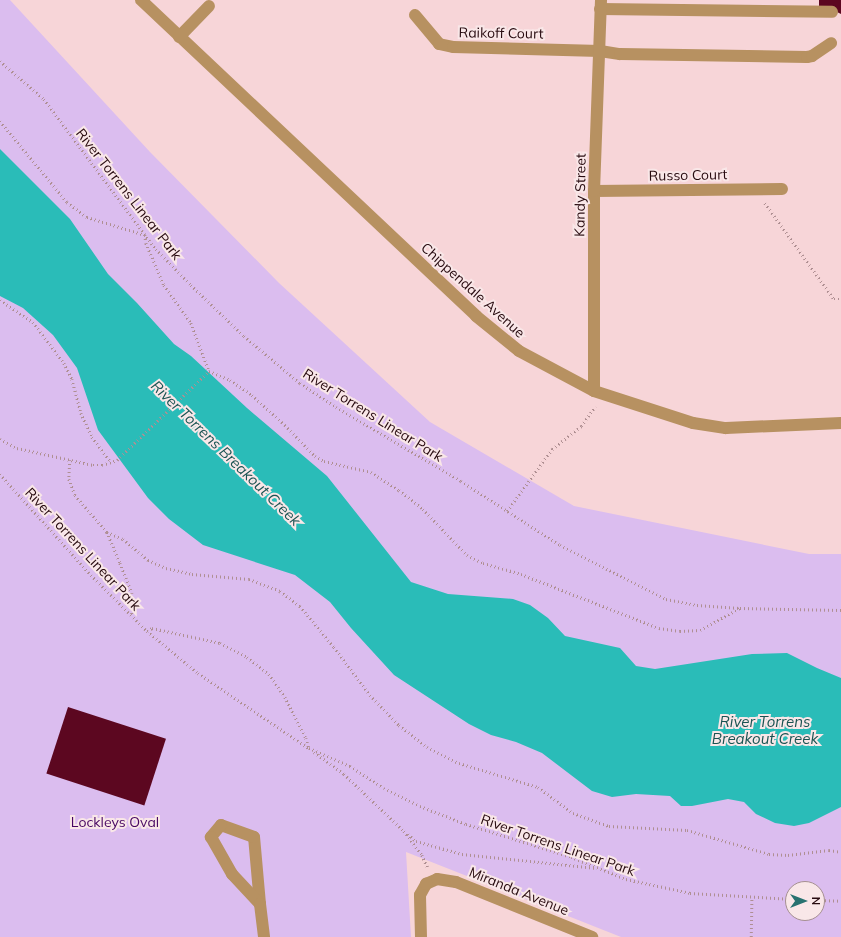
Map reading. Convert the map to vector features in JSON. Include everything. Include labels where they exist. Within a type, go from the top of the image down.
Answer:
[{"type":"street","name":"Chippendale Avenue","points":[[141,0],[476,316],[520,351],[599,393],[692,423],[726,428],[841,423]]},
{"type":"street","points":[[600,4],[832,12]]},
{"type":"street","name":"Kandy Street","points":[[599,393],[594,191],[600,50],[600,4]]},
{"type":"street","points":[[179,37],[209,6]]},
{"type":"street","name":"Raikoff Court","points":[[415,15],[438,44],[452,48],[600,50],[620,54],[807,57],[812,56],[831,44]]},
{"type":"street","name":"Russo Court","points":[[594,191],[782,189]]},
{"type":"street","points":[[260,904],[232,874],[211,837],[221,826],[254,838],[264,937]]},
{"type":"street","name":"Miranda Avenue","points":[[432,880],[442,879],[456,882],[592,937]]},
{"type":"street","points":[[421,937],[420,895],[423,888],[432,880]]},
{"type":"path","name":"River Torrens Linear Park","points":[[0,61],[44,99],[156,249],[244,336],[300,383],[336,407],[560,545],[666,599],[697,605],[740,608],[841,610]]},
{"type":"path","points":[[0,121],[66,202],[87,217],[146,235],[146,243],[164,285],[191,323],[209,371],[230,380],[252,395],[286,425],[315,456],[324,461],[371,472],[399,490],[423,509],[467,555],[483,564],[521,574],[659,628],[680,631],[700,630],[740,608]]},
{"type":"path","points":[[756,189],[834,299],[841,299]]},
{"type":"path","points":[[0,300],[33,322],[64,362],[72,379],[81,413],[89,431],[110,461]]},
{"type":"path","points":[[0,439],[1,441],[18,448],[93,465],[102,465],[110,461],[117,460],[209,371]]},
{"type":"path","points":[[507,511],[552,449],[581,426],[599,393]]},
{"type":"path","points":[[70,460],[69,479],[75,495],[107,532],[132,593],[132,616]]},
{"type":"path","name":"River Torrens Linear Park","points":[[0,474],[91,575],[147,631],[198,673],[309,748],[344,774],[404,831],[422,855],[432,880]]},
{"type":"path","points":[[107,532],[123,539],[148,560],[166,568],[192,574],[249,580],[280,591],[300,606],[334,647],[370,695],[400,726],[427,747],[459,763],[538,787],[573,813],[609,826],[687,830],[769,854],[788,855],[829,850],[841,852]]},
{"type":"path","points":[[147,631],[152,628],[220,643],[247,657],[269,674],[285,697],[306,738],[309,748]]},
{"type":"path","name":"River Torrens Linear Park","points":[[309,748],[350,766],[384,788],[420,806],[466,824],[571,857],[626,880],[690,893],[752,898],[785,899]]},
{"type":"path","points":[[404,831],[416,841],[462,854],[601,869]]},
{"type":"path","points":[[751,937],[752,898]]},
{"type":"path","points":[[825,900],[841,901]]},
{"type":"green space","name":"Lockleys Oval","points":[[0,0],[10,0],[150,152],[279,283],[430,422],[574,506],[809,554],[841,554],[841,937],[621,937],[406,852],[411,937],[0,937]]},
{"type":"water","name":"River Torrens Breakout Creek","points":[[0,149],[70,219],[108,274],[137,303],[174,344],[191,356],[247,408],[327,476],[411,582],[448,594],[513,599],[530,605],[548,618],[565,636],[620,648],[636,666],[655,669],[752,654],[787,653],[841,678],[841,807],[809,823],[794,826],[775,823],[756,814],[744,802],[728,799],[692,806],[681,806],[670,796],[636,794],[612,797],[592,791],[542,753],[516,742],[491,735],[469,724],[394,675],[351,628],[330,602],[295,575],[203,545],[169,519],[148,498],[98,430],[77,368],[53,335],[23,308],[0,296]]},
{"type":"building","points":[[819,0],[841,0],[841,14],[835,11],[819,9]]},
{"type":"building","points":[[68,707],[166,739],[144,805],[46,774]]}]
